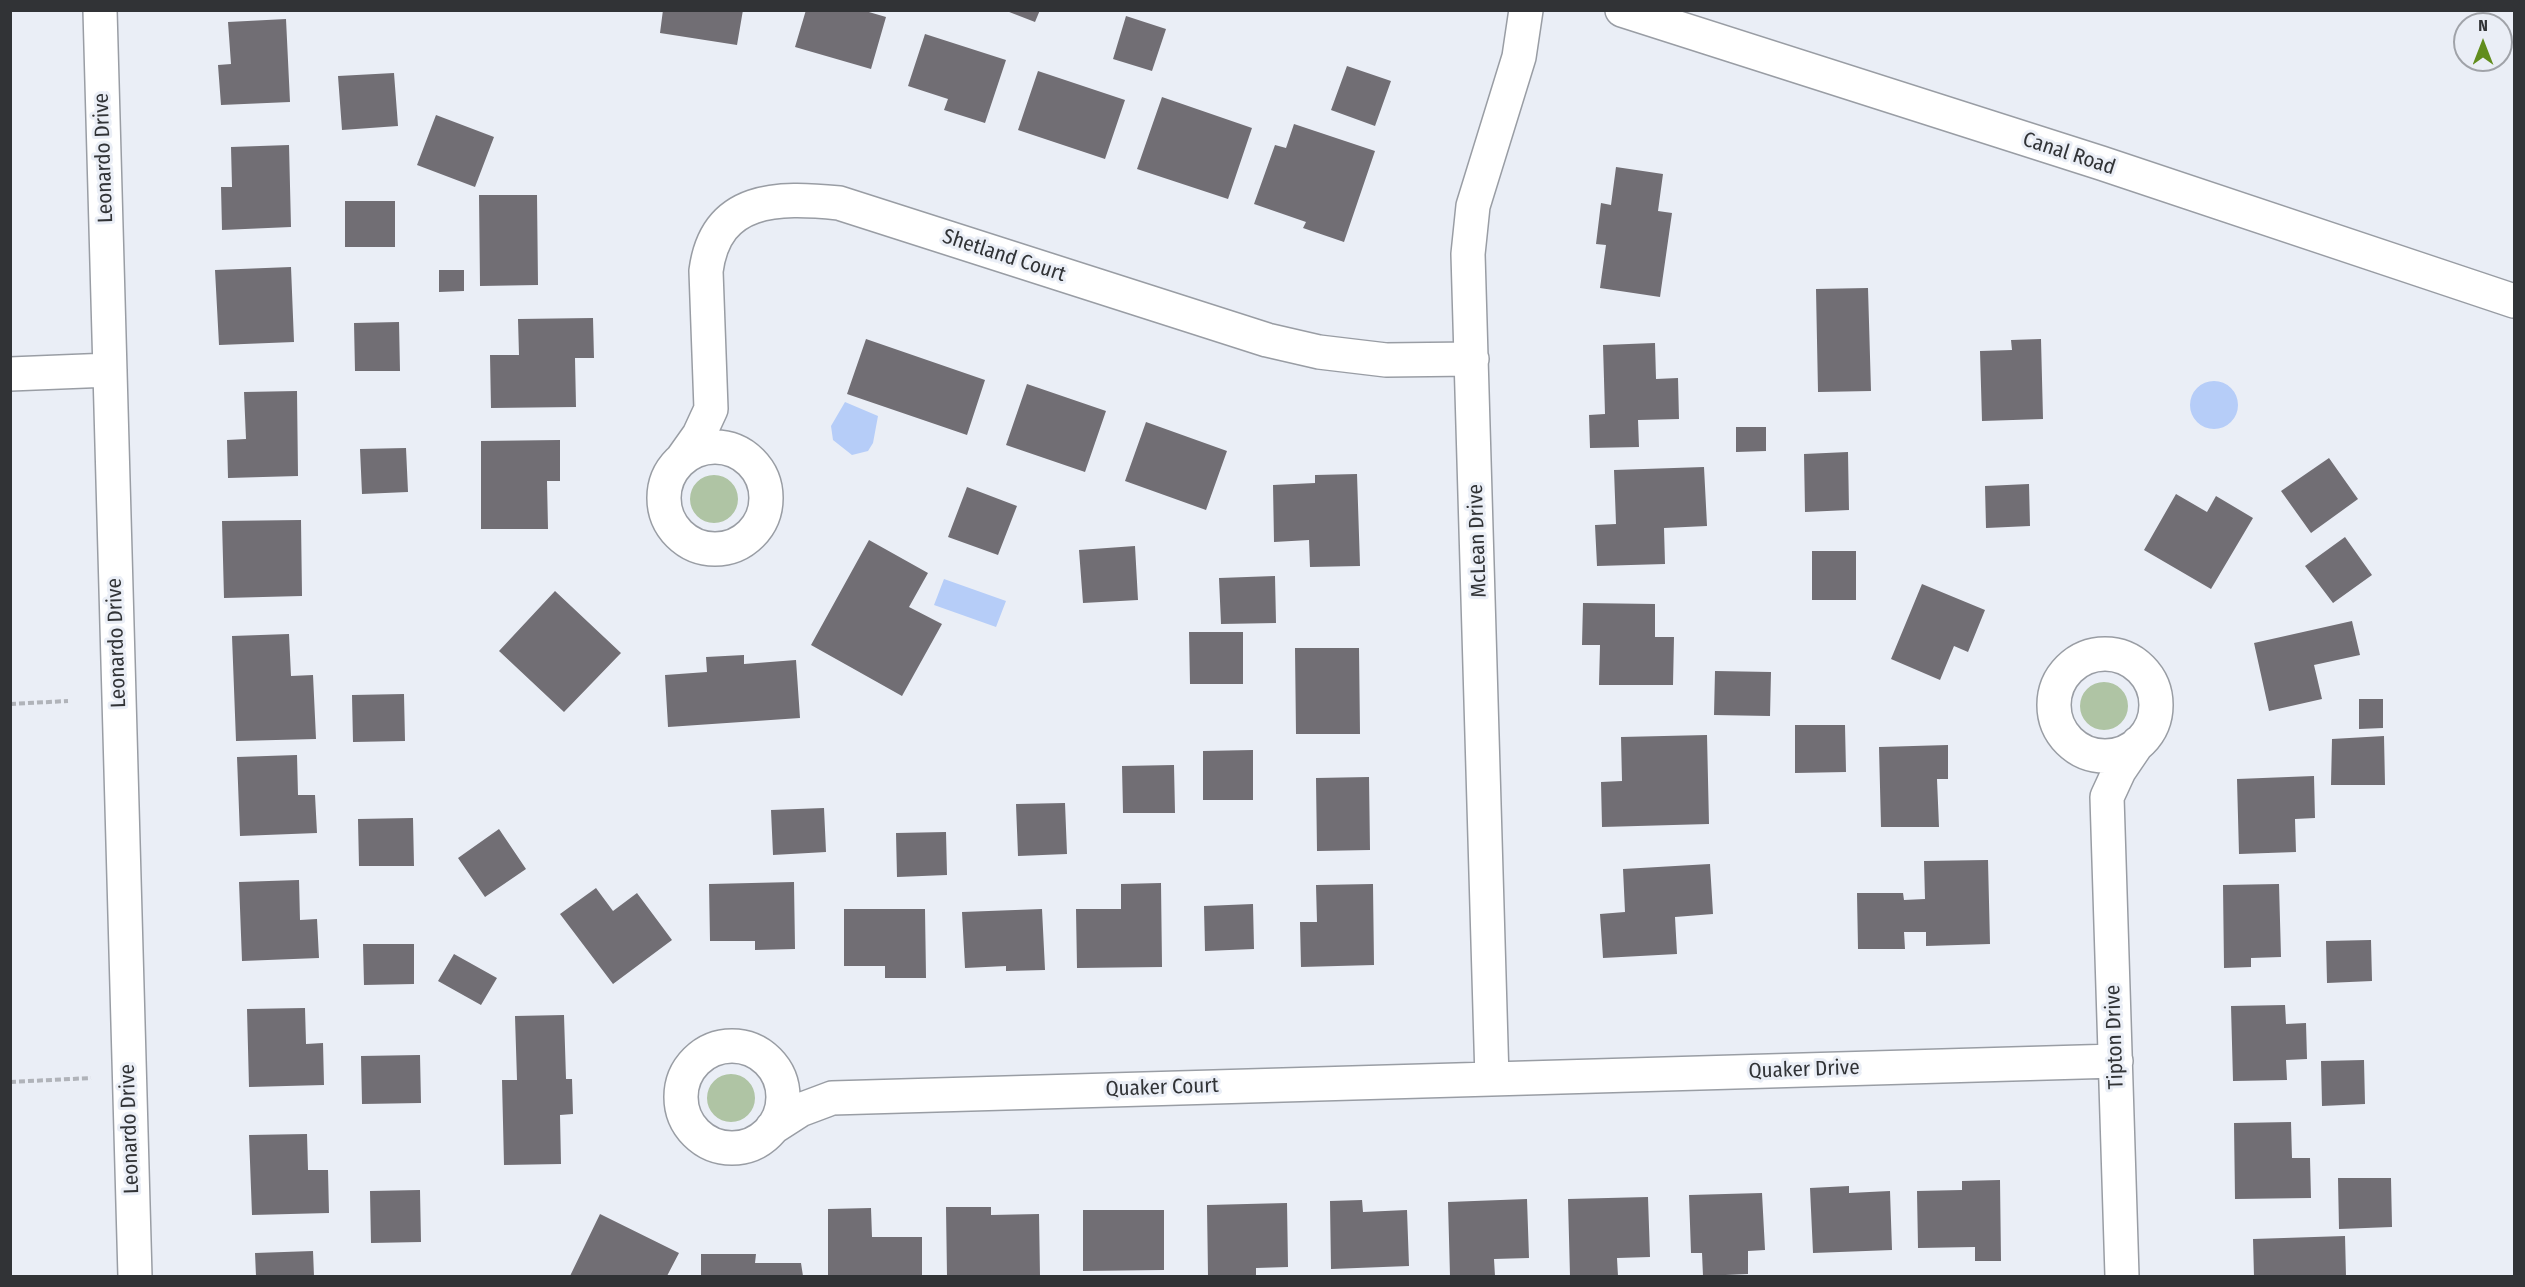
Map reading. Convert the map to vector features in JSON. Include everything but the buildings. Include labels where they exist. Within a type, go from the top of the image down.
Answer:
[{"type":"street","name":"Leonardo Drive","points":[[100,10],[135,1276]]},
{"type":"street","name":"McLean Drive","points":[[1492,1079],[1468,254],[1473,206],[1519,57],[1526,10]]},
{"type":"street","name":"Canal Road","points":[[1622,10],[2101,164],[2514,301]]},
{"type":"street","name":"Shetland Court","points":[[711,409],[699,435],[671,471],[664,487],[664,504],[669,522],[680,536],[694,545],[712,549],[729,547],[746,539],[757,526],[764,512],[766,496],[763,480],[755,466],[724,434],[711,409],[706,271],[709,251],[718,234],[732,219],[753,205],[777,200],[803,199],[839,203],[1267,340],[1319,352],[1386,360],[1472,359]]},
{"type":"street","points":[[10,374],[110,370]]},
{"type":"street","points":[[682,459],[696,451],[712,447],[728,449],[743,456]]},
{"type":"street","name":"Tipton Drive","points":[[2107,797],[2073,744],[2061,731],[2055,715],[2054,697],[2059,680],[2082,658],[2098,654],[2114,654],[2142,669],[2151,683],[2156,699],[2155,715],[2150,730],[2119,771],[2107,797],[2122,1276]]},
{"type":"street","points":[[2073,744],[2088,753],[2106,756],[2123,752],[2138,743]]},
{"type":"street","name":"Quaker Court","points":[[832,1098],[799,1085],[774,1068],[763,1056],[749,1049],[733,1046],[717,1048],[702,1055],[691,1066],[683,1082],[681,1099],[684,1117],[694,1131],[708,1142],[725,1148],[743,1147],[759,1140],[772,1128],[800,1110],[832,1098],[1492,1079]]},
{"type":"street","name":"Quaker Drive","points":[[1492,1079],[2116,1061]]},
{"type":"street","points":[[772,1128],[780,1114],[783,1098],[781,1082],[774,1068]]},
{"type":"path","points":[[10,704],[68,701]]},
{"type":"path","points":[[10,1082],[102,1078]]},
{"type":"green space","points":[[714,475],[731,482],[738,499],[731,516],[714,523],[697,516],[690,499],[697,482]]},
{"type":"green space","points":[[2104,682],[2121,689],[2128,706],[2121,723],[2104,730],[2087,723],[2080,706],[2087,689]]},
{"type":"green space","points":[[731,1074],[748,1081],[755,1098],[748,1115],[731,1122],[714,1115],[707,1098],[714,1081]]},
{"type":"water","points":[[2214,381],[2231,388],[2238,405],[2231,422],[2214,429],[2197,422],[2190,405],[2197,388]]},
{"type":"water","points":[[845,402],[878,416],[873,443],[868,451],[852,455],[833,440],[831,426]]},
{"type":"water","points":[[944,579],[1006,601],[996,627],[934,605]]}]
